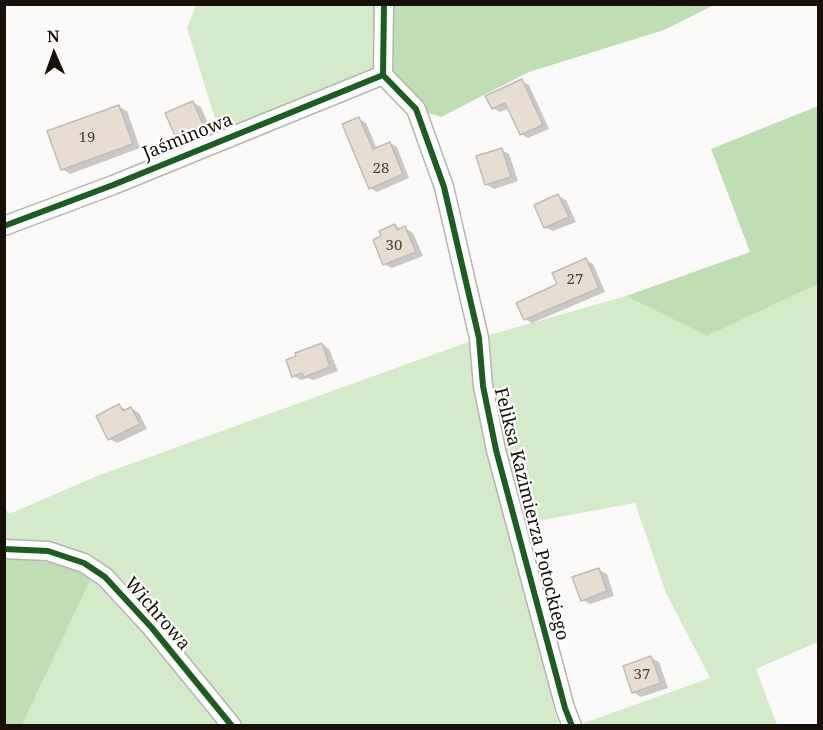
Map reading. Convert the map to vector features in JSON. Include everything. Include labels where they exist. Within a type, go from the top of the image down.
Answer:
[{"type":"street","points":[[382,75],[384,4]]},
{"type":"street","name":"Jaśminowa","points":[[4,226],[382,75]]},
{"type":"street","name":"Feliksa Kazimierza Potockiego","points":[[382,75],[416,109],[444,187],[479,338],[483,386],[496,450],[528,575],[572,726]]},
{"type":"street","name":"Wichrowa","points":[[4,549],[48,551],[84,563],[105,578],[152,628],[232,726]]},
{"type":"green space","points":[[196,5],[384,5],[383,75],[220,135],[187,28]]},
{"type":"green space","points":[[384,5],[714,5],[664,30],[529,72],[441,117],[416,109],[383,75]]},
{"type":"green space","points":[[818,106],[818,284],[707,336],[626,296],[750,252],[711,149]]},
{"type":"green space","points":[[818,284],[818,642],[756,669],[777,725],[578,725],[710,678],[666,593],[635,503],[510,526],[538,635],[554,710],[560,725],[22,725],[90,578],[5,549],[4,506],[9,514],[97,476],[479,338],[626,296],[707,336]]},
{"type":"green space","points":[[5,549],[48,551],[91,578],[22,725],[5,726]]},
{"type":"building","points":[[522,79],[543,125],[520,135],[505,103],[492,109],[485,96]]},
{"type":"building","points":[[193,101],[204,127],[176,138],[165,113]]},
{"type":"building","points":[[119,105],[133,144],[61,170],[47,131]]},
{"type":"building","points":[[359,117],[373,149],[390,142],[403,174],[369,189],[342,124]]},
{"type":"building","points":[[502,148],[511,177],[485,185],[476,156]]},
{"type":"building","points":[[558,194],[569,217],[544,228],[534,205]]},
{"type":"building","points":[[395,224],[397,230],[405,226],[416,252],[383,265],[373,240],[381,236],[379,231]]},
{"type":"building","points":[[586,258],[599,288],[524,320],[516,303],[557,284],[552,273]]},
{"type":"building","points":[[322,343],[330,367],[304,377],[302,373],[292,377],[286,360],[296,356],[295,353]]},
{"type":"building","points":[[119,404],[123,411],[131,407],[140,424],[108,440],[96,416]]},
{"type":"building","points":[[599,568],[607,591],[581,601],[572,577]]},
{"type":"building","points":[[651,656],[661,683],[632,693],[623,666]]},
{"type":"cycle path","points":[[384,4],[383,75],[416,109],[444,187],[479,338],[483,386],[496,450],[565,708],[572,726]]},
{"type":"cycle path","points":[[4,226],[113,185],[383,75]]},
{"type":"cycle path","points":[[4,549],[48,551],[84,563],[105,577],[152,628],[232,726]]}]
